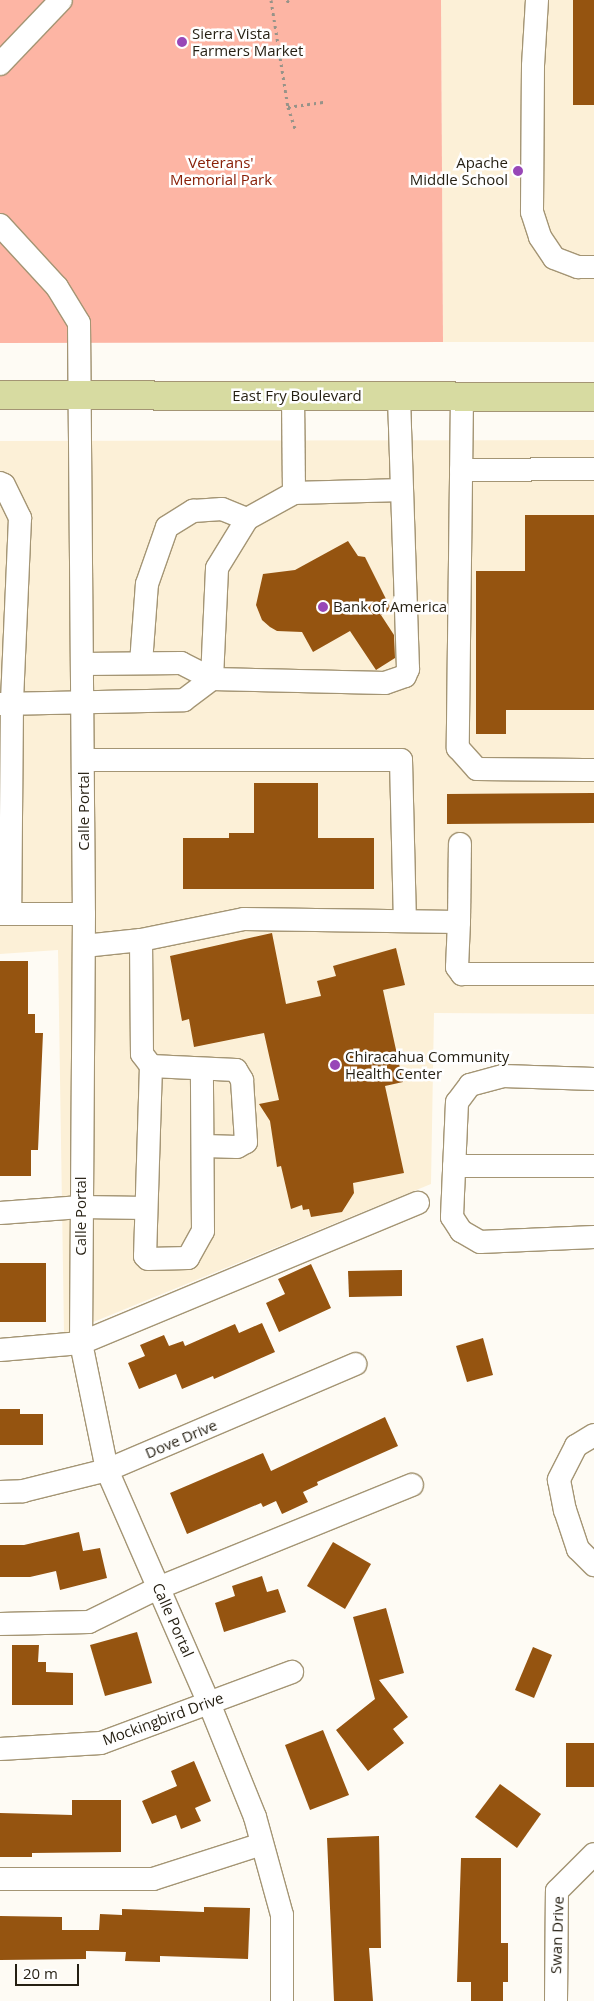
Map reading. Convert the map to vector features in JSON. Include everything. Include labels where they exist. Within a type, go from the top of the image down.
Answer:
[{"type":"main road","name":"East Fry Boulevard","points":[[0,395],[594,397]]},
{"type":"street","points":[[0,64],[62,0]]},
{"type":"street","points":[[537,0],[533,66],[532,212],[540,237],[554,258],[578,267],[594,267]]},
{"type":"street","name":"Calle Portal","points":[[0,225],[57,288],[79,323],[82,395],[84,702],[81,1343],[107,1470],[209,1703],[262,1844],[282,1915],[282,2001]]},
{"type":"street","points":[[293,396],[294,493]]},
{"type":"street","points":[[83,664],[181,663],[212,680],[385,683],[405,676],[408,669],[399,396]]},
{"type":"street","points":[[462,396],[458,748],[477,769],[594,770]]},
{"type":"street","points":[[462,470],[594,468]]},
{"type":"street","points":[[0,484],[4,485],[20,518],[6,703],[5,914],[84,914]]},
{"type":"street","points":[[212,680],[217,568],[246,519],[294,493],[402,490]]},
{"type":"street","points":[[141,663],[147,584],[167,527],[193,511],[222,509],[246,519]]},
{"type":"street","points":[[6,703],[184,700],[212,680]]},
{"type":"street","points":[[84,760],[401,760],[404,921]]},
{"type":"street","points":[[460,844],[457,961],[462,974],[594,974]]},
{"type":"street","points":[[84,946],[141,940],[244,919],[459,922]]},
{"type":"street","points":[[141,940],[142,1054],[151,1066],[145,1256],[148,1259],[188,1258],[203,1231],[205,1146],[202,1070]]},
{"type":"street","points":[[151,1066],[202,1070],[236,1070],[244,1092],[246,1142],[237,1147],[205,1146]]},
{"type":"street","points":[[594,1079],[503,1076],[470,1085],[457,1102],[452,1217],[461,1231],[480,1242],[594,1236]]},
{"type":"street","points":[[454,1166],[594,1166]]},
{"type":"street","points":[[0,1350],[81,1343],[418,1203]]},
{"type":"street","points":[[0,1213],[81,1207],[146,1208]]},
{"type":"street","name":"Dove Drive","points":[[0,1492],[23,1491],[107,1470],[355,1364]]},
{"type":"street","points":[[594,1435],[576,1446],[560,1480],[565,1510],[578,1549],[594,1565]]},
{"type":"street","points":[[0,1624],[90,1622],[158,1588],[412,1485]]},
{"type":"street","name":"Mockingbird Drive","points":[[0,1749],[101,1743],[292,1672]]},
{"type":"street","points":[[0,1879],[153,1879],[262,1844]]},
{"type":"street","name":"Swan Drive","points":[[556,2001],[557,1891],[594,1854]]},
{"type":"path","points":[[271,0],[288,107],[296,131]]},
{"type":"path","points":[[288,107],[325,102]]},
{"type":"shaded area","name":"Apache Middle School","points":[[441,0],[594,0],[594,342],[443,342]]},
{"type":"shaded area","points":[[594,440],[594,1014],[434,1013],[431,1184],[64,1334],[58,950],[0,954],[0,441]]},
{"type":"green space","name":"Veterans' Memorial Park","points":[[0,0],[441,0],[443,342],[0,343]]},
{"type":"building","points":[[573,0],[594,0],[594,105],[573,105]]},
{"type":"building","points":[[525,515],[594,515],[594,710],[506,710],[506,734],[476,734],[476,571],[525,571]]},
{"type":"building","name":"Bank of America","points":[[348,541],[358,556],[365,557],[391,609],[381,615],[394,635],[395,658],[376,670],[350,631],[313,652],[302,632],[277,631],[270,627],[262,620],[256,605],[263,574],[295,570]]},
{"type":"building","points":[[254,783],[318,783],[318,838],[374,838],[374,889],[183,889],[183,838],[229,838],[229,833],[254,833]]},
{"type":"building","points":[[594,793],[594,823],[447,824],[447,794]]},
{"type":"building","name":"Chiracahua Community Health Center","points":[[272,933],[286,1004],[321,996],[317,981],[336,976],[333,966],[396,948],[405,985],[383,990],[403,1082],[385,1086],[404,1173],[353,1183],[354,1193],[342,1212],[311,1217],[309,1209],[303,1210],[302,1205],[291,1209],[281,1166],[277,1167],[270,1121],[259,1104],[279,1100],[264,1033],[194,1047],[189,1019],[182,1021],[170,956]]},
{"type":"building","points":[[0,961],[28,961],[28,1014],[35,1014],[35,1033],[43,1033],[38,1150],[31,1150],[31,1176],[0,1176]]},
{"type":"building","points":[[0,1263],[46,1263],[46,1322],[0,1322]]},
{"type":"building","points":[[311,1264],[331,1308],[279,1332],[266,1303],[285,1294],[278,1279]]},
{"type":"building","points":[[402,1270],[402,1296],[349,1297],[348,1271]]},
{"type":"building","points":[[262,1323],[275,1352],[214,1379],[213,1376],[182,1389],[176,1374],[139,1389],[128,1363],[145,1356],[140,1345],[164,1335],[169,1346],[183,1341],[185,1346],[235,1324],[239,1333]]},
{"type":"building","points":[[483,1338],[493,1375],[467,1382],[456,1346]]},
{"type":"building","points":[[0,1409],[20,1409],[20,1414],[43,1414],[43,1445],[0,1445]]},
{"type":"building","points":[[385,1417],[398,1446],[317,1482],[318,1485],[303,1492],[308,1502],[282,1514],[276,1501],[263,1507],[261,1503],[187,1534],[170,1493],[263,1453],[271,1471]]},
{"type":"building","points":[[79,1532],[83,1551],[100,1548],[107,1578],[60,1590],[56,1571],[30,1577],[0,1577],[0,1545],[24,1545]]},
{"type":"building","points":[[333,1542],[371,1564],[345,1609],[307,1586]]},
{"type":"building","points":[[262,1576],[267,1592],[278,1589],[286,1612],[224,1632],[215,1603],[235,1596],[232,1586]]},
{"type":"building","points":[[386,1608],[404,1673],[379,1680],[408,1717],[393,1729],[404,1743],[368,1771],[336,1730],[375,1699],[353,1617]]},
{"type":"building","points":[[137,1632],[152,1683],[105,1696],[90,1645]]},
{"type":"building","points":[[12,1645],[39,1645],[38,1662],[46,1662],[46,1672],[73,1673],[73,1705],[12,1705]]},
{"type":"building","points":[[533,1647],[552,1655],[534,1698],[515,1690]]},
{"type":"building","points":[[323,1730],[349,1795],[310,1810],[285,1745]]},
{"type":"building","points":[[566,1743],[594,1743],[594,1787],[566,1787]]},
{"type":"building","points":[[194,1761],[211,1801],[195,1808],[201,1821],[181,1829],[176,1815],[152,1824],[142,1801],[177,1786],[171,1771]]},
{"type":"building","points":[[500,1784],[541,1814],[517,1848],[475,1817]]},
{"type":"building","points":[[72,1800],[121,1800],[121,1852],[32,1853],[32,1857],[0,1857],[0,1813],[72,1815]]},
{"type":"building","points":[[379,1836],[381,1948],[369,1948],[373,2001],[334,2001],[327,1838]]},
{"type":"building","points":[[461,1858],[501,1858],[501,1943],[508,1943],[508,1982],[503,1982],[503,2001],[471,2001],[471,1982],[457,1982]]},
{"type":"building","points":[[204,1907],[250,1908],[248,1959],[160,1956],[160,1962],[125,1961],[126,1952],[86,1951],[86,1959],[0,1960],[0,1916],[62,1917],[62,1930],[99,1930],[100,1914],[122,1915],[122,1909],[204,1912]]},
{"type":"place","name":"Sierra Vista Farmers Market","points":[[182,42]]},
{"type":"place","name":"Apache Middle School","points":[[518,171]]},
{"type":"place","name":"Bank of America","points":[[323,607]]},
{"type":"place","name":"Chiracahua Community Health Center","points":[[335,1065]]}]
